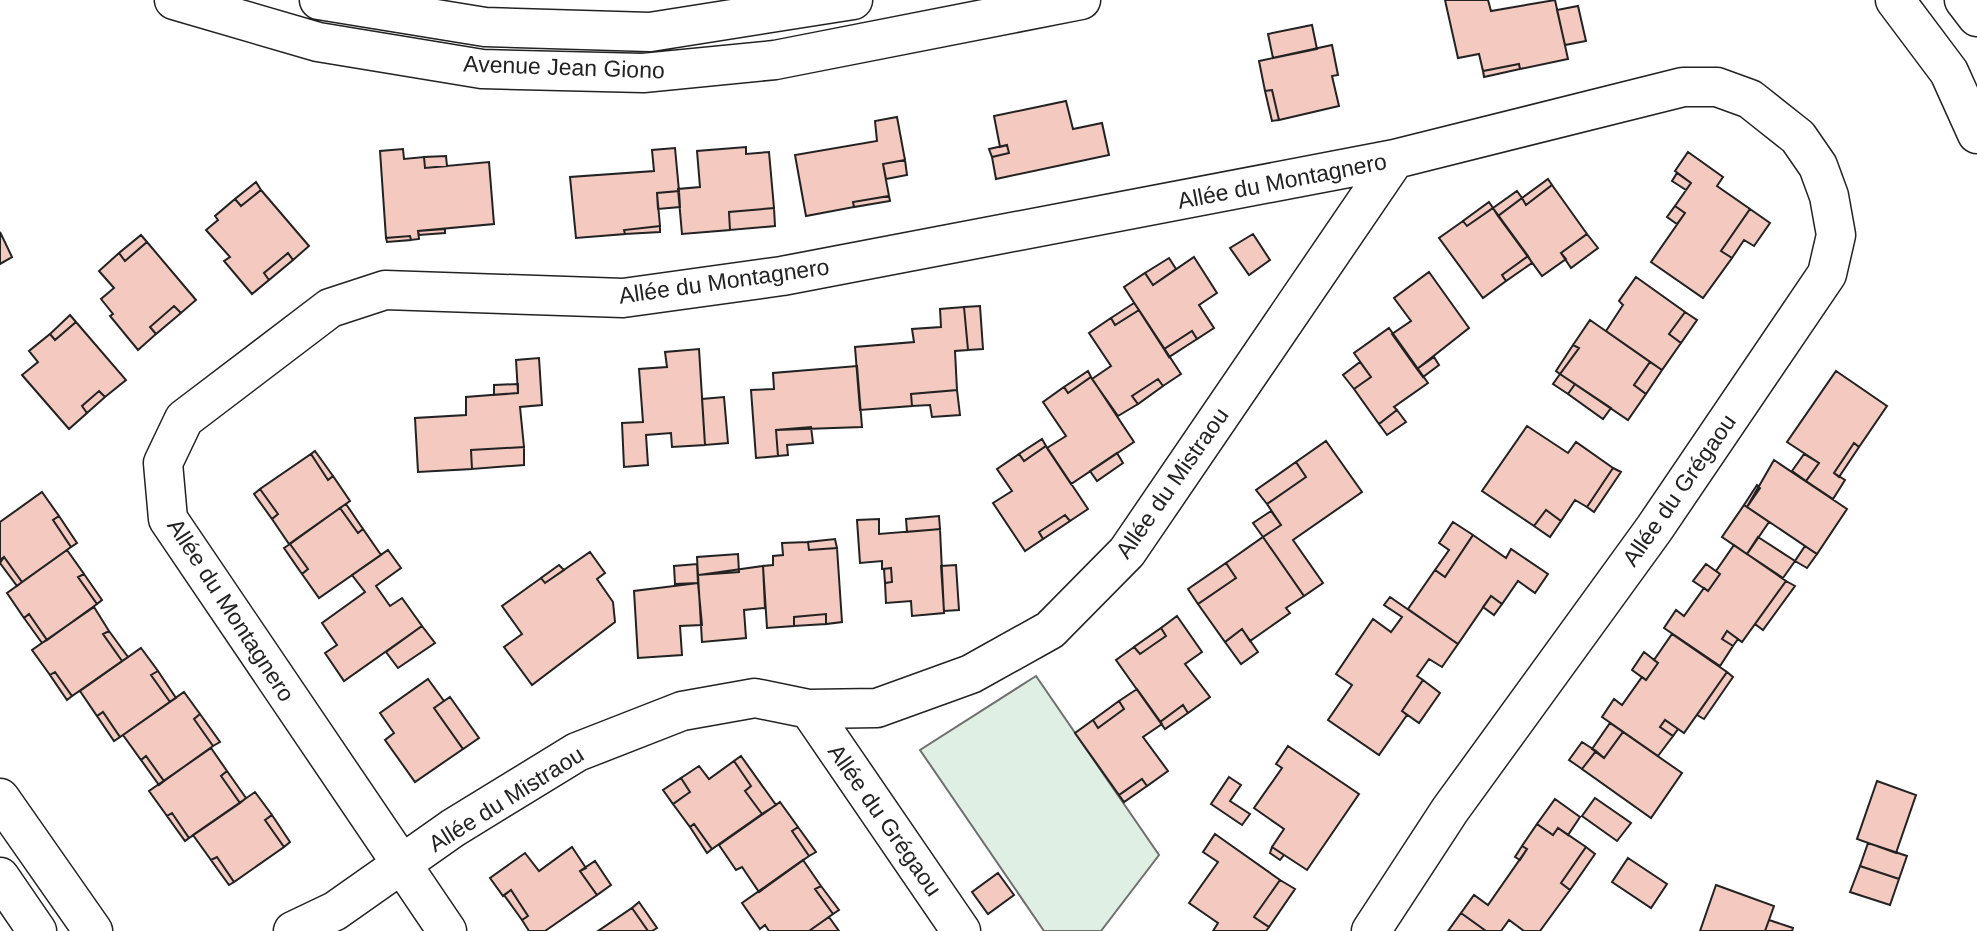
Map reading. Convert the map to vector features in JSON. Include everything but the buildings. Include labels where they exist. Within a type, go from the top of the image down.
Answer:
[{"type":"street","name":"Avenue Jean Giono","points":[[174,0],[318,42],[482,69],[643,74],[775,60],[1081,0]]},
{"type":"street","name":"Avenue Jean Giono","points":[[318,0],[485,27],[650,32],[853,0]]},
{"type":"street","points":[[1895,0],[1949,72],[1977,134]]},
{"type":"street","points":[[1964,0],[1977,17]]},
{"type":"street","name":"Allée du Montagnero","points":[[447,931],[168,519],[163,463],[184,419],[330,308],[386,290],[624,298],[782,276],[1395,159],[1683,87]]},
{"type":"street","name":"Allée du Grégaou","points":[[1370,931],[1450,810],[1654,529],[1827,274],[1836,235],[1829,196],[1818,166],[1798,137],[1750,99],[1717,87],[1683,87]]},
{"type":"street","name":"Allée du Mistraou","points":[[293,931],[325,921],[453,828],[577,752],[682,711],[755,698],[809,709],[877,708],[971,674],[1050,630],[1127,551],[1395,159]]},
{"type":"street","name":"Allée du Grégaou","points":[[809,709],[961,931]]},
{"type":"street","points":[[0,798],[93,931]]},
{"type":"street","points":[[0,877],[37,931]]},
{"type":"green space","points":[[1036,676],[1159,855],[1101,931],[1044,931],[920,750]]}]
